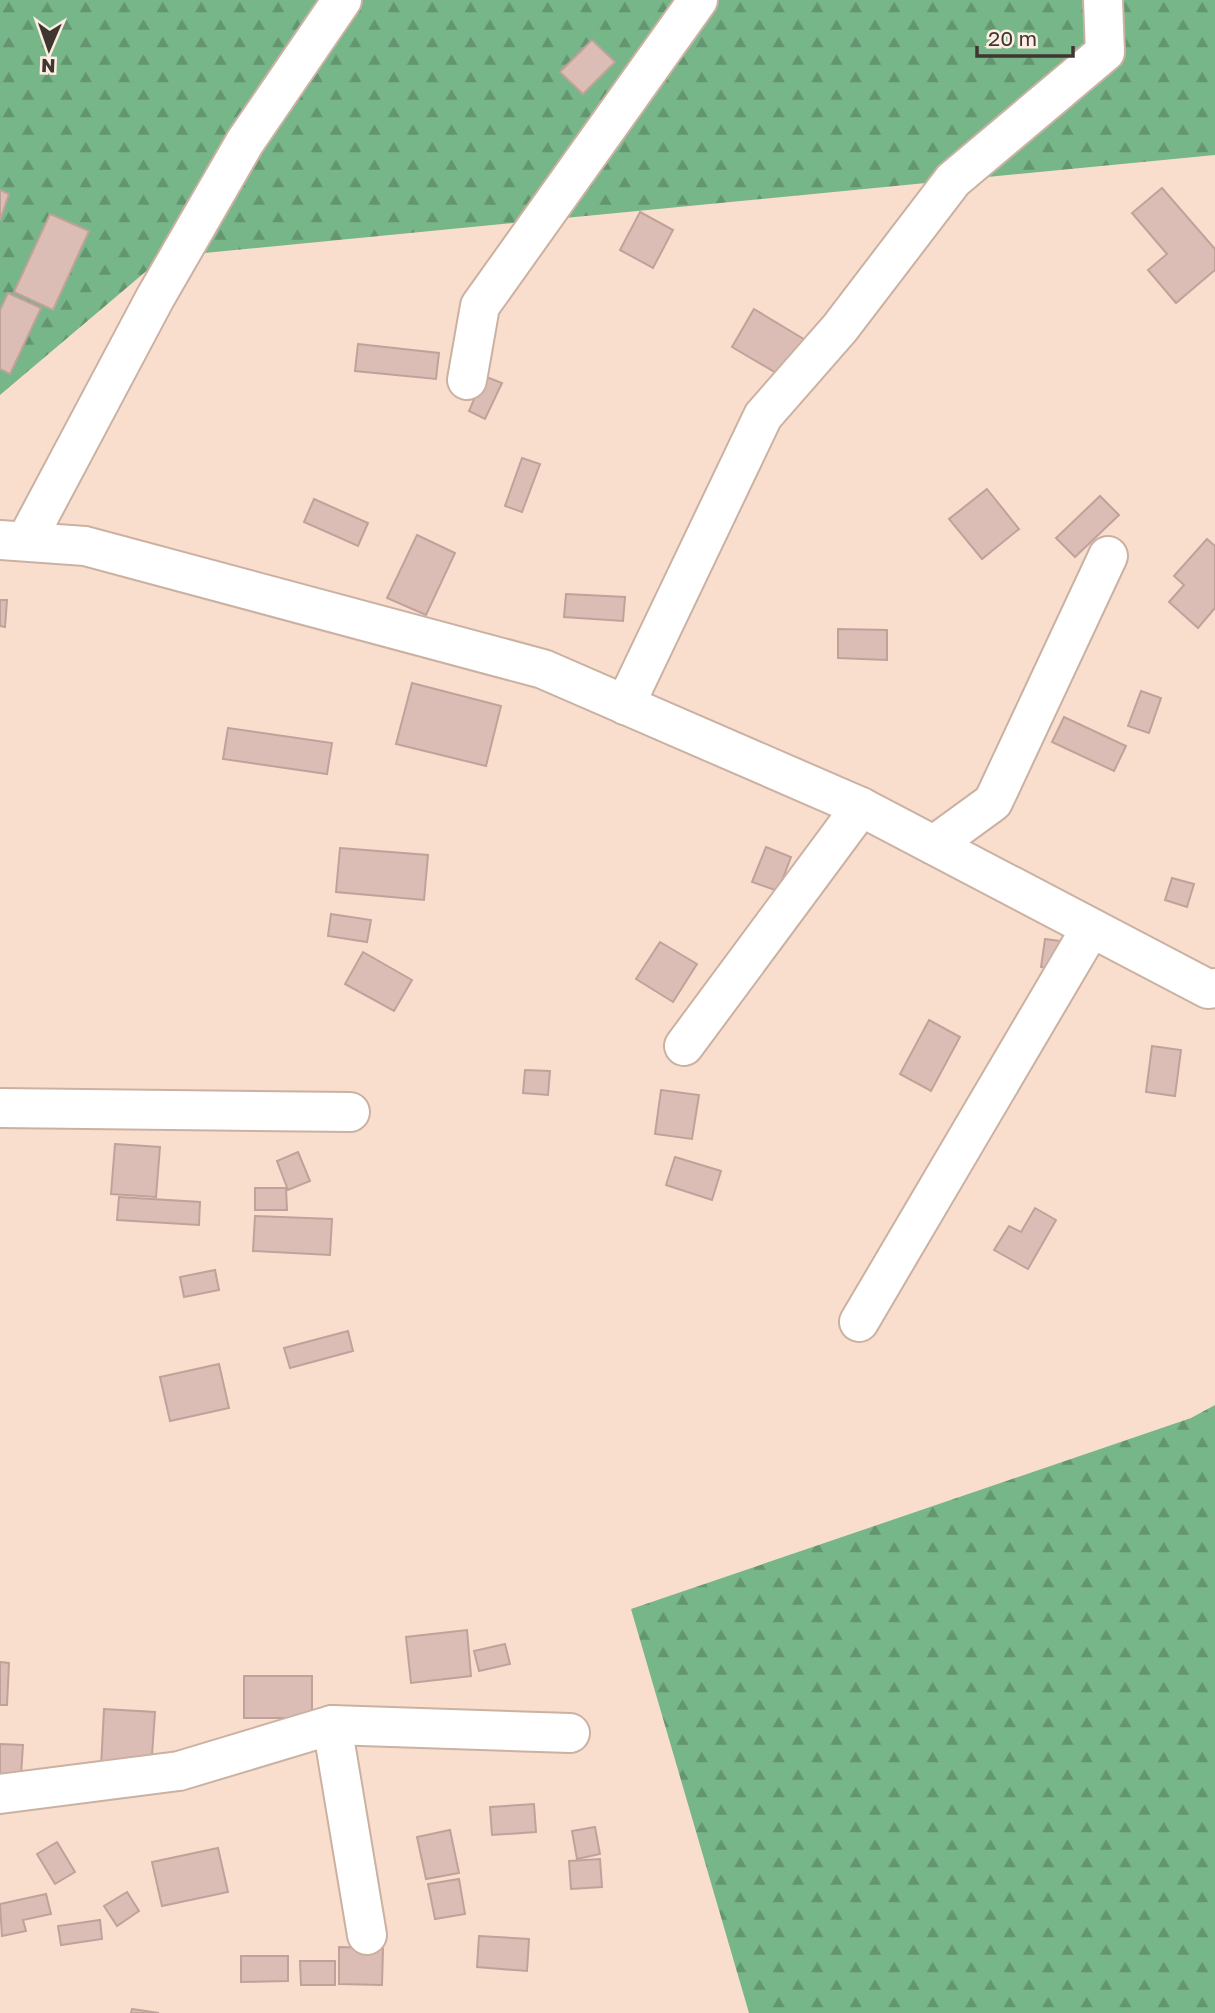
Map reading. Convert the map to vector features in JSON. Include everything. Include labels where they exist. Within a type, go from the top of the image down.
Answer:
[{"type":"street","points":[[342,0],[245,142],[13,540],[85,545],[543,669],[861,807],[1208,989],[1215,988]]},
{"type":"street","points":[[467,380],[480,306],[698,0]]},
{"type":"street","points":[[625,705],[763,416],[840,328],[953,180],[1105,52],[1103,0]]},
{"type":"street","points":[[934,845],[993,802],[1108,556]]},
{"type":"street","points":[[684,1046],[861,807]]},
{"type":"street","points":[[859,1322],[1091,928]]},
{"type":"street","points":[[0,1108],[350,1112]]},
{"type":"street","points":[[332,1725],[367,1935]]},
{"type":"street","points":[[0,1794],[179,1770],[332,1725],[570,1733]]},
{"type":"green space","points":[[0,0],[1215,0],[1215,155],[163,257],[0,395]]},
{"type":"green space","points":[[1215,1405],[1215,2013],[749,2013],[631,1609],[1191,1418]]},
{"type":"building","points":[[592,40],[615,62],[583,94],[560,72]]},
{"type":"building","points":[[1162,188],[1215,249],[1215,270],[1176,303],[1148,270],[1167,254],[1132,213]]},
{"type":"building","points":[[0,190],[9,194],[0,220]]},
{"type":"building","points":[[640,212],[673,230],[653,268],[620,250]]},
{"type":"building","points":[[50,214],[89,231],[53,310],[14,292]]},
{"type":"building","points":[[8,293],[41,308],[10,374],[0,369],[0,310]]},
{"type":"building","points":[[754,309],[817,347],[795,384],[732,347]]},
{"type":"building","points":[[358,344],[439,353],[436,379],[355,371]]},
{"type":"building","points":[[484,376],[502,383],[485,419],[469,411]]},
{"type":"building","points":[[522,458],[540,464],[522,512],[505,506]]},
{"type":"building","points":[[987,489],[1019,529],[982,559],[949,519]]},
{"type":"building","points":[[1100,496],[1119,515],[1075,557],[1056,538]]},
{"type":"building","points":[[314,499],[368,523],[358,546],[304,522]]},
{"type":"building","points":[[417,535],[455,553],[426,615],[387,598]]},
{"type":"building","points":[[1207,539],[1215,546],[1215,608],[1198,628],[1169,602],[1184,585],[1174,576]]},
{"type":"building","points":[[566,594],[625,597],[623,621],[564,617]]},
{"type":"building","points":[[0,600],[7,600],[5,627],[0,626]]},
{"type":"building","points":[[838,629],[887,630],[887,660],[838,658]]},
{"type":"building","points":[[412,683],[501,706],[486,766],[396,744]]},
{"type":"building","points":[[1141,691],[1161,698],[1149,733],[1128,726]]},
{"type":"building","points":[[1064,717],[1126,746],[1114,771],[1052,742]]},
{"type":"building","points":[[228,728],[332,743],[327,774],[223,759]]},
{"type":"building","points":[[766,847],[791,857],[778,891],[752,882]]},
{"type":"building","points":[[340,848],[428,855],[424,900],[336,892]]},
{"type":"building","points":[[1172,878],[1194,884],[1187,907],[1165,900]]},
{"type":"building","points":[[331,914],[371,920],[367,942],[328,936]]},
{"type":"building","points":[[1045,939],[1069,942],[1066,971],[1041,967]]},
{"type":"building","points":[[660,942],[697,964],[673,1002],[636,979]]},
{"type":"building","points":[[363,952],[412,980],[394,1011],[345,984]]},
{"type":"building","points":[[929,1020],[960,1037],[931,1091],[900,1074]]},
{"type":"building","points":[[1152,1046],[1181,1050],[1175,1096],[1146,1092]]},
{"type":"building","points":[[525,1070],[550,1071],[548,1095],[523,1093]]},
{"type":"building","points":[[661,1090],[699,1095],[692,1139],[655,1134]]},
{"type":"building","points":[[115,1144],[160,1147],[156,1197],[111,1194]]},
{"type":"building","points":[[298,1152],[310,1181],[288,1190],[277,1161]]},
{"type":"building","points":[[675,1157],[721,1171],[712,1200],[666,1185]]},
{"type":"building","points":[[255,1188],[286,1188],[287,1210],[255,1210]]},
{"type":"building","points":[[119,1197],[200,1202],[199,1225],[117,1220]]},
{"type":"building","points":[[1035,1208],[1056,1220],[1028,1269],[994,1250],[1009,1226],[1021,1232]]},
{"type":"building","points":[[255,1216],[332,1219],[330,1255],[253,1251]]},
{"type":"building","points":[[215,1270],[219,1290],[184,1297],[180,1277]]},
{"type":"building","points":[[348,1331],[353,1351],[290,1368],[284,1348]]},
{"type":"building","points":[[219,1364],[229,1408],[170,1421],[160,1377]]},
{"type":"building","points":[[467,1630],[471,1676],[411,1683],[406,1637]]},
{"type":"building","points":[[505,1644],[510,1664],[479,1671],[474,1651]]},
{"type":"building","points":[[0,1662],[9,1663],[7,1705],[0,1705]]},
{"type":"building","points":[[244,1676],[312,1676],[312,1718],[244,1718]]},
{"type":"building","points":[[104,1709],[155,1712],[151,1770],[101,1767]]},
{"type":"building","points":[[0,1744],[23,1745],[21,1775],[0,1774]]},
{"type":"building","points":[[534,1804],[536,1832],[492,1835],[490,1807]]},
{"type":"building","points":[[595,1827],[600,1854],[577,1859],[572,1831]]},
{"type":"building","points":[[450,1830],[459,1873],[426,1879],[417,1837]]},
{"type":"building","points":[[57,1842],[75,1872],[55,1884],[37,1854]]},
{"type":"building","points":[[218,1848],[228,1892],[162,1906],[152,1862]]},
{"type":"building","points":[[600,1859],[602,1887],[571,1889],[569,1861]]},
{"type":"building","points":[[459,1879],[465,1914],[435,1919],[428,1884]]},
{"type":"building","points":[[127,1892],[139,1911],[117,1926],[104,1906]]},
{"type":"building","points":[[46,1894],[51,1914],[23,1920],[26,1931],[2,1936],[0,1904]]},
{"type":"building","points":[[100,1920],[102,1939],[61,1945],[58,1926]]},
{"type":"building","points":[[479,1936],[529,1939],[527,1971],[477,1967]]},
{"type":"building","points":[[339,1947],[383,1948],[382,1985],[339,1984]]},
{"type":"building","points":[[241,1956],[288,1956],[288,1981],[241,1982]]},
{"type":"building","points":[[300,1961],[335,1961],[335,1985],[301,1985]]},
{"type":"building","points":[[132,2009],[159,2013],[131,2013]]}]
